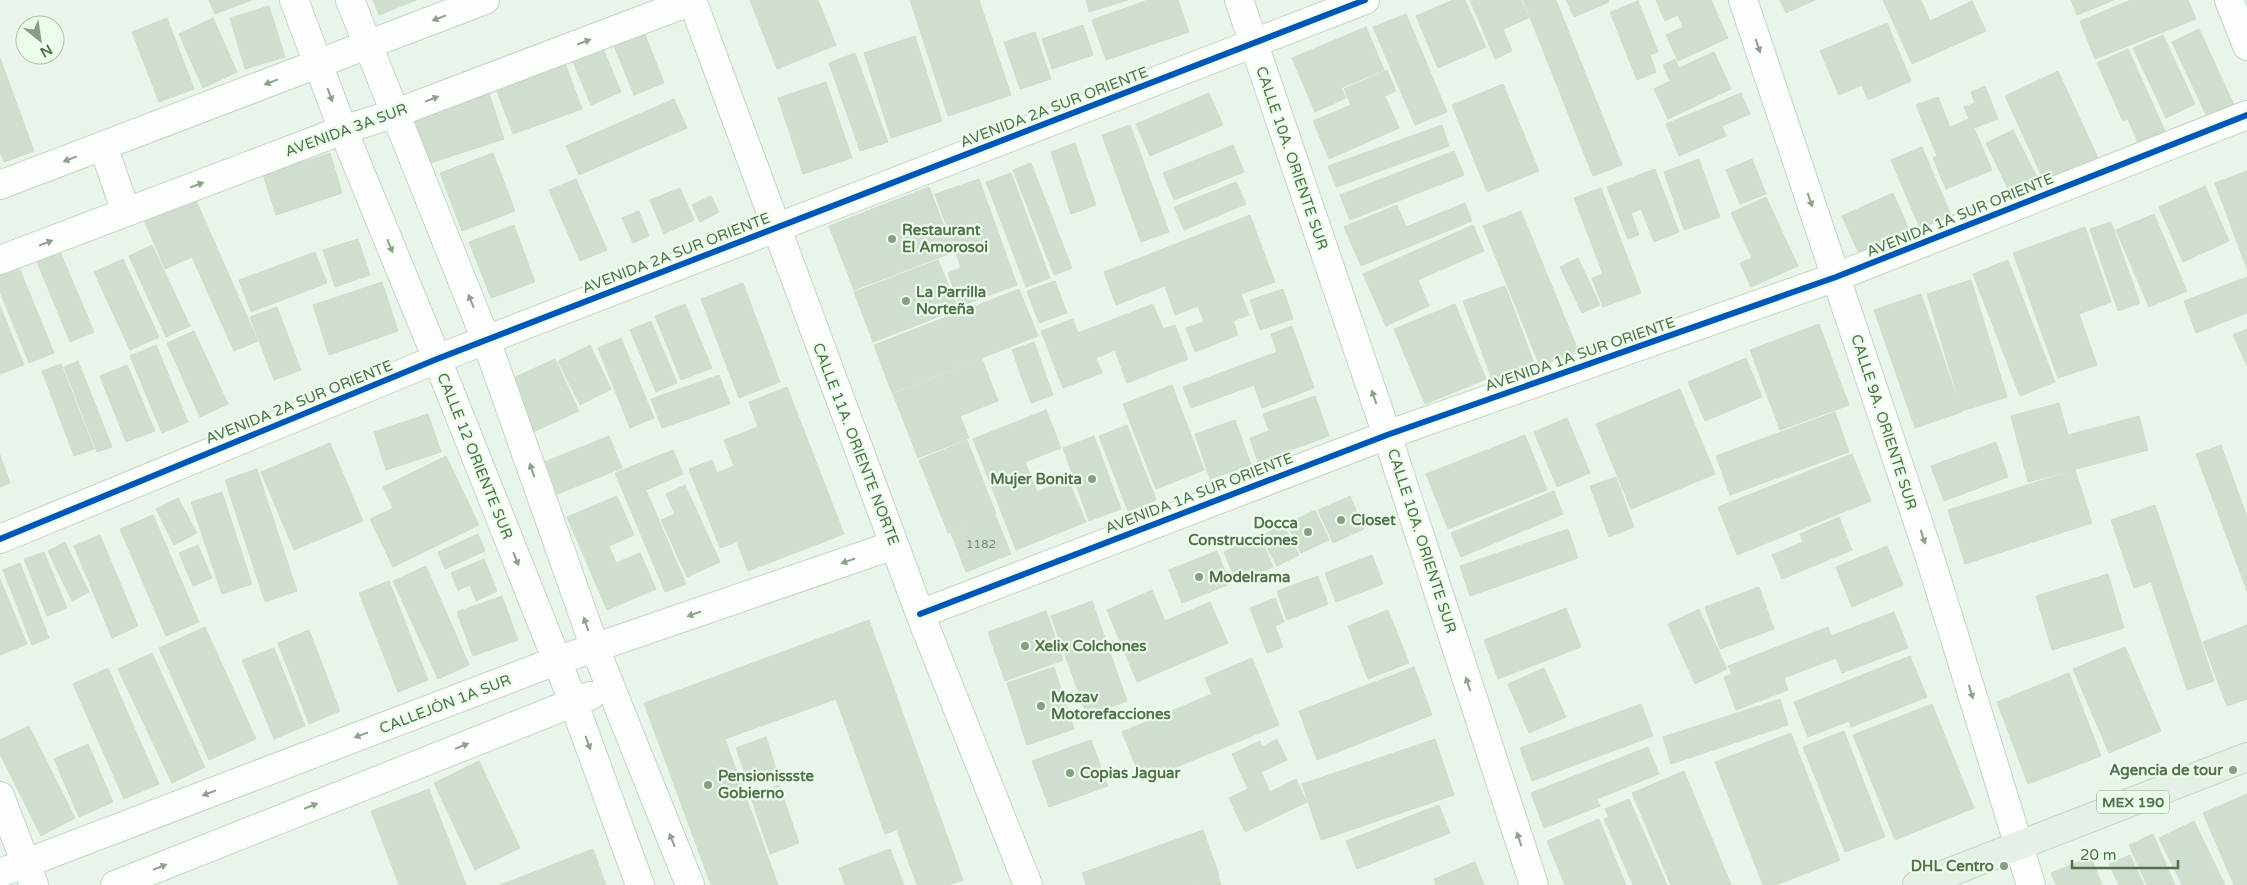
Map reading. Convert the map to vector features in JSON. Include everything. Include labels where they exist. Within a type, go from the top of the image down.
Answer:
[{"type":"main road","name":"MEX 190","points":[[1917,885],[2247,758]]},
{"type":"street","name":"CALLE 12 ORIENTE SUR","points":[[294,0],[343,130],[437,358],[556,661],[574,702],[640,885]]},
{"type":"street","points":[[350,0],[486,340],[610,689],[690,885]]},
{"type":"street","points":[[0,185],[485,0]]},
{"type":"street","name":"CALLE 10A. ORIENTE SUR","points":[[1239,0],[1387,435],[1534,885]]},
{"type":"street","name":"AVENIDA 2A SUR ORIENTE","points":[[0,539],[437,358],[1365,0]]},
{"type":"street","name":"CALLE 9A. ORIENTE SUR","points":[[1743,0],[1931,561],[2031,885]]},
{"type":"street","points":[[2229,0],[2247,46]]},
{"type":"street","name":"AVENIDA 3A SUR","points":[[0,260],[343,130],[396,113],[692,1]]},
{"type":"street","name":"CALLE 11A. ORIENTE NORTE","points":[[692,1],[920,614],[1028,885]]},
{"type":"street","name":"AVENIDA 1A SUR ORIENTE","points":[[920,614],[1387,435],[1836,277],[2247,115]]},
{"type":"street","points":[[103,146],[126,212]]},
{"type":"street","name":"CALLEJÓN 1A SUR","points":[[0,873],[30,874],[556,661],[894,545]]},
{"type":"street","points":[[115,885],[610,689]]},
{"type":"street","points":[[0,796],[30,874]]},
{"type":"building","points":[[209,0],[252,0],[215,14]]},
{"type":"building","points":[[373,0],[416,0],[379,15]]},
{"type":"building","points":[[750,0],[818,0],[836,45],[777,69]]},
{"type":"building","points":[[910,0],[979,0],[1011,95],[948,116]]},
{"type":"building","points":[[1086,0],[1128,0],[1089,12]]},
{"type":"building","points":[[1148,0],[1178,0],[1189,32],[1106,60],[1092,20]]},
{"type":"building","points":[[1453,0],[1465,0],[1486,47],[1438,68],[1416,16]]},
{"type":"building","points":[[1470,0],[1521,0],[1529,18],[1503,29],[1512,51],[1495,59]]},
{"type":"building","points":[[1523,0],[1556,0],[1622,165],[1593,176]]},
{"type":"building","points":[[1566,0],[1608,0],[1609,2],[1574,17]]},
{"type":"building","points":[[1656,0],[1711,0],[1728,38],[1678,61],[1666,35],[1683,27],[1678,15],[1665,21]]},
{"type":"building","points":[[1780,0],[1815,0],[1786,13]]},
{"type":"building","points":[[1883,0],[1921,0],[1930,21],[1972,1],[1986,31],[1912,64]]},
{"type":"building","points":[[2071,0],[2114,0],[2077,15]]},
{"type":"building","points":[[2131,0],[2188,0],[2196,19],[2095,59],[2080,21]]},
{"type":"building","points":[[1638,1],[1658,52],[1650,55],[1656,72],[1637,80],[1610,12]]},
{"type":"building","points":[[269,6],[285,57],[245,69],[230,18]]},
{"type":"building","points":[[1406,14],[1447,112],[1415,125],[1373,27]]},
{"type":"building","points":[[167,18],[194,89],[159,102],[132,32]]},
{"type":"building","points":[[213,18],[237,72],[203,88],[179,34]]},
{"type":"building","points":[[1887,23],[1911,81],[1868,100],[1862,85],[1839,95],[1820,51]]},
{"type":"building","points":[[1083,25],[1093,55],[1052,69],[1042,39]]},
{"type":"building","points":[[642,27],[664,83],[634,95],[611,38]]},
{"type":"building","points":[[1366,27],[1384,70],[1341,88],[1346,98],[1315,112],[1292,58]]},
{"type":"building","points":[[2199,29],[2234,105],[2207,117],[2172,42]]},
{"type":"building","points":[[1035,32],[1051,79],[1020,89],[1004,42]]},
{"type":"building","points":[[2163,35],[2195,104],[2166,118],[2133,48]]},
{"type":"building","points":[[915,36],[942,121],[891,138],[864,53]]},
{"type":"building","points":[[602,46],[621,92],[591,105],[572,59]]},
{"type":"building","points":[[2128,49],[2165,131],[2138,143],[2128,119],[2123,121],[2097,63]]},
{"type":"building","points":[[1714,52],[1731,89],[1668,119],[1654,89],[1670,81],[1663,65],[1675,59],[1679,68]]},
{"type":"building","points":[[855,53],[888,142],[860,151],[829,63]]},
{"type":"building","points":[[0,58],[34,151],[4,162],[0,152]]},
{"type":"building","points":[[564,60],[582,109],[513,134],[495,86]]},
{"type":"building","points":[[1387,70],[1396,91],[1385,96],[1399,128],[1329,159],[1313,121],[1351,105],[1344,89]]},
{"type":"building","points":[[2058,71],[2098,158],[2045,183],[2005,96]]},
{"type":"building","points":[[826,82],[852,158],[803,174],[778,98]]},
{"type":"building","points":[[1503,84],[1539,171],[1487,192],[1452,105]]},
{"type":"building","points":[[1985,86],[1998,119],[1974,128],[1992,170],[1946,189],[1933,158],[1937,156],[1916,105],[1938,97],[1950,127],[1969,119],[1964,107],[1975,103],[1971,92]]},
{"type":"building","points":[[487,87],[504,139],[430,163],[412,111]]},
{"type":"building","points":[[1209,93],[1223,125],[1150,156],[1136,124]]},
{"type":"building","points":[[1741,93],[1750,114],[1722,126],[1726,136],[1679,156],[1666,124]]},
{"type":"building","points":[[674,99],[687,128],[579,175],[566,146]]},
{"type":"building","points":[[1130,125],[1169,232],[1141,242],[1102,135]]},
{"type":"building","points":[[1442,125],[1449,146],[1336,187],[1328,166]]},
{"type":"building","points":[[2013,130],[2040,183],[2012,197],[1986,143]]},
{"type":"building","points":[[1075,143],[1096,205],[1071,214],[1051,152]]},
{"type":"building","points":[[1233,145],[1244,172],[1174,200],[1163,173]]},
{"type":"building","points":[[1922,147],[1953,220],[1922,233],[1891,160]]},
{"type":"building","points":[[1454,151],[1464,175],[1350,220],[1340,195]]},
{"type":"building","points":[[330,153],[342,193],[276,215],[263,175]]},
{"type":"building","points":[[493,153],[515,211],[462,231],[440,173]]},
{"type":"building","points":[[1699,159],[1720,217],[1684,230],[1664,172]]},
{"type":"building","points":[[1752,159],[1766,194],[1740,204],[1726,170]]},
{"type":"building","points":[[1031,163],[1072,268],[1054,275],[1013,170]]},
{"type":"building","points":[[1655,169],[1679,232],[1654,242],[1641,209],[1631,213],[1639,235],[1628,239],[1607,187]]},
{"type":"building","points":[[2247,171],[2247,269],[2215,183]]},
{"type":"building","points":[[1011,173],[1050,278],[1026,287],[986,182]]},
{"type":"building","points":[[576,179],[607,250],[580,261],[549,190]]},
{"type":"building","points":[[979,179],[1017,285],[960,306],[948,273],[961,268],[935,194]]},
{"type":"building","points":[[1236,182],[1246,204],[1184,230],[1174,207]]},
{"type":"building","points":[[2205,186],[2229,241],[2183,262],[2159,207]]},
{"type":"building","name":"Restaurant El Amorosoi","points":[[929,187],[954,252],[854,290],[829,226]]},
{"type":"building","points":[[680,188],[694,220],[664,234],[650,200]]},
{"type":"building","points":[[1601,188],[1641,293],[1603,307],[1592,278],[1603,274],[1574,198]]},
{"type":"building","points":[[1893,193],[1910,232],[1860,256],[1842,216]]},
{"type":"building","points":[[711,196],[719,212],[700,222],[692,205]]},
{"type":"building","points":[[1766,197],[1798,266],[1751,287],[1740,263],[1752,258],[1731,213]]},
{"type":"building","points":[[195,198],[258,341],[234,351],[192,257],[165,269],[144,220]]},
{"type":"building","points":[[1465,203],[1472,221],[1361,266],[1344,227],[1397,205],[1406,227]]},
{"type":"building","points":[[639,211],[649,236],[633,243],[622,218]]},
{"type":"building","points":[[1521,211],[1578,350],[1540,366],[1483,226]]},
{"type":"building","points":[[2154,214],[2187,291],[2149,307],[2116,230]]},
{"type":"building","points":[[1250,215],[1275,282],[1241,294],[1249,315],[1233,321],[1238,335],[1195,352],[1186,328],[1204,322],[1198,306],[1175,315],[1165,286],[1116,305],[1104,272]]},
{"type":"building","points":[[2111,222],[2140,303],[2118,311],[2090,229]]},
{"type":"building","points":[[514,225],[535,282],[491,298],[469,242]]},
{"type":"building","points":[[1473,225],[1484,251],[1418,280],[1429,306],[1386,326],[1363,274]]},
{"type":"building","points":[[2085,227],[2111,302],[2079,314],[2097,365],[2058,378],[2013,253]]},
{"type":"building","points":[[358,239],[370,275],[335,287],[323,250]]},
{"type":"building","points":[[56,242],[94,332],[70,342],[33,252]]},
{"type":"building","points":[[152,245],[190,326],[166,337],[129,256]]},
{"type":"building","points":[[315,252],[327,283],[251,312],[239,280]]},
{"type":"building","points":[[1578,258],[1600,305],[1582,313],[1560,267]]},
{"type":"building","points":[[123,259],[159,337],[130,350],[94,272]]},
{"type":"building","name":"La Parrilla Norteña","points":[[938,260],[958,309],[873,342],[854,292]]},
{"type":"building","points":[[2008,260],[2055,382],[2020,396],[1973,274]]},
{"type":"building","points":[[18,265],[54,353],[29,363],[0,292],[0,273]]},
{"type":"building","points":[[2247,277],[2247,313],[2196,333],[2184,301]]},
{"type":"building","points":[[1971,280],[2007,397],[1962,411],[1927,294]]},
{"type":"building","points":[[1055,281],[1067,313],[1039,323],[1027,291]]},
{"type":"building","points":[[382,282],[398,331],[329,355],[313,305]]},
{"type":"building","points":[[743,283],[780,382],[739,398],[701,299]]},
{"type":"building","points":[[1505,286],[1535,366],[1493,382],[1463,301]]},
{"type":"building","points":[[1019,289],[1038,336],[892,393],[874,345]]},
{"type":"building","points":[[1283,289],[1293,319],[1260,330],[1250,300]]},
{"type":"building","points":[[1921,294],[1962,412],[1915,428],[1874,310]]},
{"type":"building","points":[[685,304],[712,368],[681,380],[655,316]]},
{"type":"building","points":[[1153,304],[1163,329],[1175,325],[1188,359],[1127,383],[1115,350],[1096,358],[1102,373],[1063,388],[1041,331],[1073,319],[1078,333]]},
{"type":"building","points":[[1455,304],[1486,379],[1425,404],[1394,329]]},
{"type":"building","points":[[0,306],[24,365],[0,374]]},
{"type":"building","points":[[277,307],[301,370],[274,380],[250,317]]},
{"type":"building","points":[[651,321],[677,383],[656,392],[630,330]]},
{"type":"building","points":[[1819,324],[1849,405],[1780,430],[1750,350]]},
{"type":"building","points":[[1292,326],[1314,388],[1262,408],[1254,385],[1191,408],[1183,387],[1277,352],[1271,334]]},
{"type":"building","points":[[2247,329],[2247,366],[2233,335]]},
{"type":"building","points":[[194,331],[228,404],[200,417],[167,343]]},
{"type":"building","points":[[621,338],[654,418],[630,428],[598,348]]},
{"type":"building","points":[[1034,342],[1053,395],[1031,403],[1012,350]]},
{"type":"building","points":[[156,345],[188,422],[162,433],[130,356]]},
{"type":"building","points":[[590,345],[611,389],[580,405],[558,361]]},
{"type":"building","points":[[1746,358],[1762,397],[1705,421],[1688,382]]},
{"type":"building","points":[[555,359],[579,411],[533,432],[509,380]]},
{"type":"building","points":[[982,359],[998,401],[960,416],[969,438],[918,458],[893,394]]},
{"type":"building","points":[[78,361],[112,447],[97,452],[64,367]]},
{"type":"building","points":[[61,364],[94,449],[74,456],[42,371]]},
{"type":"building","points":[[127,365],[155,431],[126,442],[100,376]]},
{"type":"building","points":[[719,375],[730,404],[662,428],[651,399]]},
{"type":"building","points":[[1172,385],[1204,470],[1156,489],[1123,404]]},
{"type":"building","points":[[787,387],[844,534],[748,571],[737,542],[720,548],[689,469],[712,460],[717,473],[734,466],[724,440],[758,427],[749,402]]},
{"type":"building","points":[[1680,389],[1715,474],[1631,509],[1596,424]]},
{"type":"building","points":[[1315,396],[1329,436],[1258,462],[1250,438],[1269,431],[1263,414]]},
{"type":"building","points":[[2059,403],[2068,435],[2139,416],[2148,450],[2028,482],[2011,416]]},
{"type":"building","points":[[1046,410],[1061,448],[1025,462],[1037,492],[1068,479],[1086,522],[1016,550],[973,439]]},
{"type":"building","points":[[1835,412],[1849,452],[1730,495],[1716,456]]},
{"type":"building","points":[[428,414],[441,452],[386,470],[374,432]]},
{"type":"building","points":[[1567,418],[1590,473],[1557,487],[1534,432]]},
{"type":"building","points":[[1235,420],[1251,465],[1210,479],[1195,434]]},
{"type":"building","points":[[1127,425],[1156,500],[1128,511],[1099,436]]},
{"type":"building","points":[[1525,435],[1547,490],[1448,529],[1426,474]]},
{"type":"building","points":[[609,436],[622,468],[555,495],[542,463]]},
{"type":"building","name":"Mujer Bonita","points":[[1094,436],[1121,509],[1089,521],[1063,448]]},
{"type":"building","points":[[967,440],[996,514],[948,533],[919,460]]},
{"type":"building","points":[[1996,442],[2008,477],[1944,501],[1931,466]]},
{"type":"building","points":[[330,443],[363,521],[294,550],[261,472]]},
{"type":"building","points":[[2221,445],[2247,517],[2247,591],[2196,454]]},
{"type":"building","points":[[673,450],[683,474],[646,490],[686,584],[665,592],[615,473]]},
{"type":"building","points":[[1852,454],[1871,501],[1737,555],[1718,507]]},
{"type":"building","points":[[0,455],[10,483],[0,487]]},
{"type":"building","points":[[446,456],[479,525],[393,567],[370,519],[393,508],[383,487]]},
{"type":"building","points":[[257,469],[297,591],[265,602],[225,480]]},
{"type":"building","points":[[2075,470],[2092,523],[1965,564],[1948,510]]},
{"type":"building","points":[[1616,477],[1634,527],[1609,537],[1590,486]]},
{"type":"building","points":[[685,485],[720,562],[687,577],[661,520],[675,514],[666,494]]},
{"type":"building","points":[[1554,491],[1563,514],[1461,557],[1451,533]]},
{"type":"building","points":[[222,492],[252,584],[222,594],[191,502]]},
{"type":"building","points":[[617,496],[634,535],[609,546],[616,563],[640,553],[656,589],[607,610],[567,517]]},
{"type":"building","name":"Closet","points":[[1350,496],[1364,529],[1333,543],[1318,510]]},
{"type":"building","points":[[178,498],[197,533],[174,545],[156,509]]},
{"type":"building","points":[[2155,505],[2214,681],[2187,690],[2151,582],[2134,588],[2111,520]]},
{"type":"building","name":"Docca Construcciones","points":[[1315,510],[1329,540],[1301,553],[1287,524]]},
{"type":"building","points":[[153,515],[199,622],[166,636],[120,529]]},
{"type":"building","points":[[995,515],[1011,554],[966,572],[951,533]]},
{"type":"building","points":[[1839,517],[1852,550],[1782,579],[1772,555],[1803,542],[1800,534]]},
{"type":"building","points":[[1283,524],[1299,555],[1277,566],[1261,536]]},
{"type":"building","points":[[1568,529],[1578,558],[1470,596],[1460,566]]},
{"type":"building","points":[[478,534],[485,551],[445,569],[438,552]]},
{"type":"building","points":[[100,535],[138,626],[112,638],[74,546]]},
{"type":"building","points":[[1260,536],[1273,567],[1236,582],[1224,552]]},
{"type":"building","points":[[65,542],[89,592],[72,601],[48,551]]},
{"type":"building","points":[[198,545],[212,578],[193,586],[179,553]]},
{"type":"building","points":[[1887,546],[1903,585],[1852,607],[1836,567]]},
{"type":"building","name":"Modelrama","points":[[1217,551],[1230,584],[1182,603],[1169,570]]},
{"type":"building","points":[[44,552],[67,608],[47,616],[24,559]]},
{"type":"building","points":[[1372,555],[1383,584],[1336,602],[1325,573]]},
{"type":"building","points":[[484,559],[497,591],[476,601],[470,585],[458,590],[451,573]]},
{"type":"building","points":[[20,563],[49,638],[32,645],[3,570]]},
{"type":"building","points":[[426,566],[469,665],[438,679],[393,581]]},
{"type":"building","points":[[2108,574],[2124,628],[2052,650],[2036,596]]},
{"type":"building","points":[[1318,576],[1328,604],[1287,620],[1277,591]]},
{"type":"building","points":[[0,579],[27,644],[0,655]]},
{"type":"building","points":[[389,581],[428,680],[398,692],[359,593]]},
{"type":"building","points":[[1759,587],[1774,629],[1720,649],[1705,607]]},
{"type":"building","points":[[1152,590],[1165,621],[1210,602],[1228,643],[1137,682],[1107,610]]},
{"type":"building","points":[[502,596],[518,640],[473,656],[457,612]]},
{"type":"building","points":[[1275,598],[1284,622],[1275,626],[1283,647],[1267,653],[1250,608]]},
{"type":"building","points":[[1092,601],[1127,701],[1087,716],[1051,616]]},
{"type":"building","points":[[1566,608],[1581,647],[1498,679],[1484,640]]},
{"type":"building","points":[[1699,609],[1727,669],[1695,684],[1668,624]]},
{"type":"building","points":[[1388,610],[1409,663],[1368,679],[1348,626]]},
{"type":"building","name":"Xelix Colchones","points":[[1046,611],[1063,660],[1005,681],[988,632]]},
{"type":"building","points":[[1894,612],[1908,648],[1842,673],[1836,658],[1784,678],[1788,690],[1736,710],[1724,677],[1732,674],[1728,666],[1828,627],[1831,636]]},
{"type":"building","name":"Pensionissste Gobierno","points":[[869,620],[963,880],[949,885],[917,885],[897,830],[885,834],[836,699],[725,739],[778,885],[711,885],[644,703]]},
{"type":"building","points":[[2247,625],[2247,699],[2227,706],[2203,642]]},
{"type":"building","points":[[205,627],[256,739],[209,760],[159,648]]},
{"type":"building","points":[[309,630],[340,711],[309,724],[278,643]]},
{"type":"building","points":[[2125,647],[2161,731],[2109,753],[2073,669]]},
{"type":"building","points":[[274,648],[305,726],[274,739],[242,660]]},
{"type":"building","points":[[152,653],[205,767],[172,783],[118,669]]},
{"type":"building","points":[[1910,656],[1927,697],[1851,727],[1849,721],[1808,737],[1794,702]]},
{"type":"building","points":[[1252,658],[1279,725],[1142,781],[1122,732],[1212,694],[1205,678]]},
{"type":"building","name":"Mozav Motorefacciones","points":[[1054,667],[1074,729],[1027,745],[1007,683]]},
{"type":"building","points":[[1414,667],[1432,715],[1317,760],[1299,711]]},
{"type":"building","points":[[108,668],[159,784],[124,799],[73,684]]},
{"type":"building","points":[[1544,668],[1566,717],[1529,733],[1508,684]]},
{"type":"building","points":[[2069,673],[2101,756],[2028,784],[1997,702]]},
{"type":"building","points":[[1780,699],[1788,725],[1671,764],[1663,737]]},
{"type":"building","points":[[1641,704],[1653,736],[1532,781],[1520,748]]},
{"type":"building","points":[[1932,704],[1974,808],[1895,840],[1853,735]]},
{"type":"building","points":[[29,726],[75,818],[41,836],[0,754],[0,740]]},
{"type":"building","points":[[1844,731],[1885,837],[1845,852],[1803,747]]},
{"type":"building","points":[[1791,733],[1840,860],[1776,885],[1763,885],[1715,762]]},
{"type":"building","points":[[766,737],[777,772],[748,782],[736,748]]},
{"type":"building","points":[[1277,739],[1287,760],[1261,772],[1270,792],[1296,779],[1307,802],[1245,832],[1229,798],[1248,789],[1232,754],[1260,741],[1262,747]]},
{"type":"building","points":[[1435,739],[1454,795],[1321,840],[1302,784]]},
{"type":"building","name":"Copias Jaguar","points":[[1091,740],[1108,786],[1049,807],[1032,761]]},
{"type":"building","points":[[88,744],[113,802],[79,817],[54,759]]},
{"type":"building","points":[[1648,747],[1659,774],[1597,799],[1600,806],[1544,828],[1531,793]]},
{"type":"building","points":[[479,761],[520,848],[475,870],[434,783]]},
{"type":"building","points":[[1684,771],[1731,885],[1671,885],[1632,793]]},
{"type":"building","points":[[779,785],[799,843],[770,854],[750,795]]},
{"type":"building","points":[[429,789],[466,885],[399,885],[371,811]]},
{"type":"building","points":[[2247,794],[2247,885],[2234,885],[2203,813]]},
{"type":"building","points":[[1629,799],[1667,885],[1633,885],[1604,819],[1609,817],[1605,809]]},
{"type":"building","points":[[1439,805],[1450,833],[1357,869],[1346,841]]},
{"type":"building","points":[[1599,819],[1626,885],[1565,885],[1547,841]]},
{"type":"building","points":[[2194,821],[2225,885],[2182,885],[2159,838]]},
{"type":"building","points":[[1203,830],[1219,875],[1190,885],[1086,885],[1082,873]]},
{"type":"building","points":[[2153,834],[2175,885],[2147,885],[2129,845]]},
{"type":"building","points":[[593,849],[606,885],[500,885]]},
{"type":"building","points":[[890,849],[904,885],[845,885],[839,868]]},
{"type":"building","points":[[2130,855],[2144,885],[2119,885],[2109,864]]},
{"type":"building","points":[[2091,857],[2102,885],[2056,885],[2051,873]]},
{"type":"building","points":[[1475,862],[1484,885],[1436,885],[1434,879]]},
{"type":"building","points":[[1218,876],[1221,885],[1193,885]]},
{"type":"cycle path","points":[[0,539],[437,359],[1365,0]]},
{"type":"cycle path","points":[[920,614],[1387,435],[1836,277],[2247,115]]},
{"type":"place","name":"Restaurant El Amorosoi","points":[[892,239]]},
{"type":"place","name":"La Parrilla Norteña","points":[[906,301]]},
{"type":"place","name":"Mujer Bonita","points":[[1092,479]]},
{"type":"place","name":"Closet","points":[[1341,520]]},
{"type":"place","name":"Docca Construcciones","points":[[1308,532]]},
{"type":"place","name":"Modelrama","points":[[1199,577]]},
{"type":"place","name":"Xelix Colchones","points":[[1025,646]]},
{"type":"place","name":"Mozav Motorefacciones","points":[[1041,706]]},
{"type":"place","name":"Agencia de tour","points":[[2233,770]]},
{"type":"place","name":"Copias Jaguar","points":[[1070,773]]},
{"type":"place","name":"Pensionissste Gobierno","points":[[708,785]]},
{"type":"place","name":"DHL Centro","points":[[2004,866]]}]
